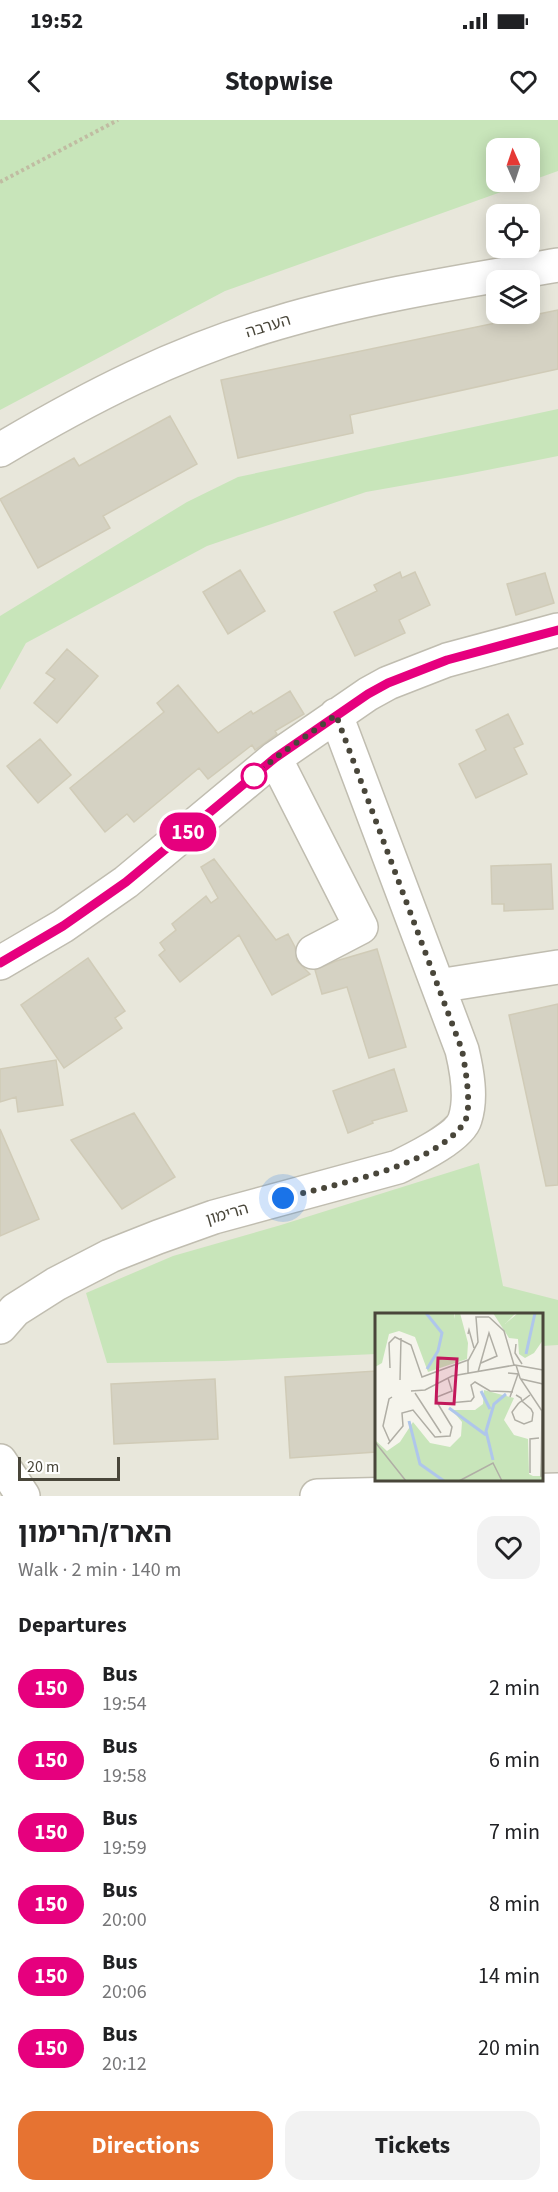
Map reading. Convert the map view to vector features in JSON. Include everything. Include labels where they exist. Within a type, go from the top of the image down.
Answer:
[{"type":"street","name":"הערבה","points":[[0,450],[104,391],[174,359],[243,333],[346,305],[558,265]]},
{"type":"street","points":[[0,963],[77,917],[147,867],[275,758],[336,715],[388,683],[482,649],[558,630]]},
{"type":"street","name":"הרימון","points":[[0,1328],[15,1310],[56,1284],[110,1256],[214,1216],[398,1167],[450,1137],[465,1121],[467,1072],[462,1050],[336,715]]},
{"type":"street","points":[[275,758],[361,927],[313,952]]},
{"type":"street","points":[[438,986],[558,967]]},
{"type":"street","points":[[0,1461],[23,1496]]},
{"type":"street","points":[[317,1496],[558,1490]]},
{"type":"path","points":[[0,182],[118,120]]},
{"type":"shaded area","points":[[558,120],[558,1496],[0,1496],[0,365],[486,152],[486,192],[540,192],[540,138],[517,138]]},
{"type":"green space","points":[[0,120],[558,120],[558,171],[540,177],[540,138],[486,138],[486,192],[501,192],[225,291],[0,410]]},
{"type":"green space","points":[[558,409],[558,456],[366,492],[207,546],[26,643],[0,690],[0,616],[187,502],[238,477]]},
{"type":"green space","points":[[479,1163],[503,1286],[558,1300],[558,1345],[543,1346],[543,1313],[375,1313],[375,1354],[223,1361],[107,1363],[86,1293],[173,1256]]},
{"type":"building","points":[[558,310],[558,369],[350,415],[353,433],[238,458],[221,380],[491,324],[540,324],[540,314]]},
{"type":"building","points":[[170,416],[197,464],[103,516],[110,528],[38,568],[0,499],[74,458],[79,466]]},
{"type":"building","points":[[240,570],[265,611],[228,634],[203,592]]},
{"type":"building","points":[[400,572],[402,578],[415,572],[430,605],[399,620],[405,633],[355,656],[334,612],[377,591],[374,585]]},
{"type":"building","points":[[545,573],[554,603],[516,615],[507,584]]},
{"type":"building","points":[[67,649],[98,676],[57,723],[34,703],[55,679],[46,673]]},
{"type":"building","points":[[178,685],[218,733],[251,711],[253,714],[290,691],[304,714],[275,731],[277,734],[255,750],[252,745],[208,779],[199,768],[134,822],[127,814],[105,832],[70,788],[164,712],[157,703]]},
{"type":"building","points":[[508,714],[523,744],[514,748],[527,774],[476,798],[459,764],[486,750],[476,730]]},
{"type":"building","points":[[40,739],[71,775],[38,803],[7,766]]},
{"type":"building","points":[[214,859],[276,940],[288,934],[295,947],[297,961],[310,974],[272,995],[239,935],[180,982],[159,955],[165,950],[160,943],[176,930],[172,924],[206,896],[211,903],[218,898],[201,867]]},
{"type":"building","points":[[551,864],[553,909],[504,911],[504,904],[492,904],[491,866]]},
{"type":"building","points":[[377,949],[406,1047],[369,1058],[347,987],[322,994],[315,970]]},
{"type":"building","points":[[88,958],[125,1011],[115,1018],[122,1028],[64,1068],[21,1005]]},
{"type":"building","points":[[558,1004],[558,1185],[546,1186],[509,1015]]},
{"type":"building","points":[[56,1060],[63,1105],[18,1112],[16,1097],[0,1102],[0,1069]]},
{"type":"building","points":[[394,1069],[407,1111],[372,1121],[373,1123],[348,1133],[333,1091]]},
{"type":"building","points":[[134,1113],[175,1177],[122,1209],[71,1140]]},
{"type":"building","points":[[0,1129],[39,1219],[0,1236]]},
{"type":"building","points":[[375,1371],[375,1452],[290,1458],[285,1377]]},
{"type":"building","points":[[215,1379],[218,1439],[114,1444],[111,1384]]},
{"type":"bus line","name":"150","points":[[0,963],[63,926],[147,867],[275,758],[368,694],[388,683],[447,660],[558,630]]},
{"type":"route","points":[[254,776],[275,758],[336,715],[462,1050],[467,1072],[465,1121],[450,1137],[398,1167],[283,1198]]}]
